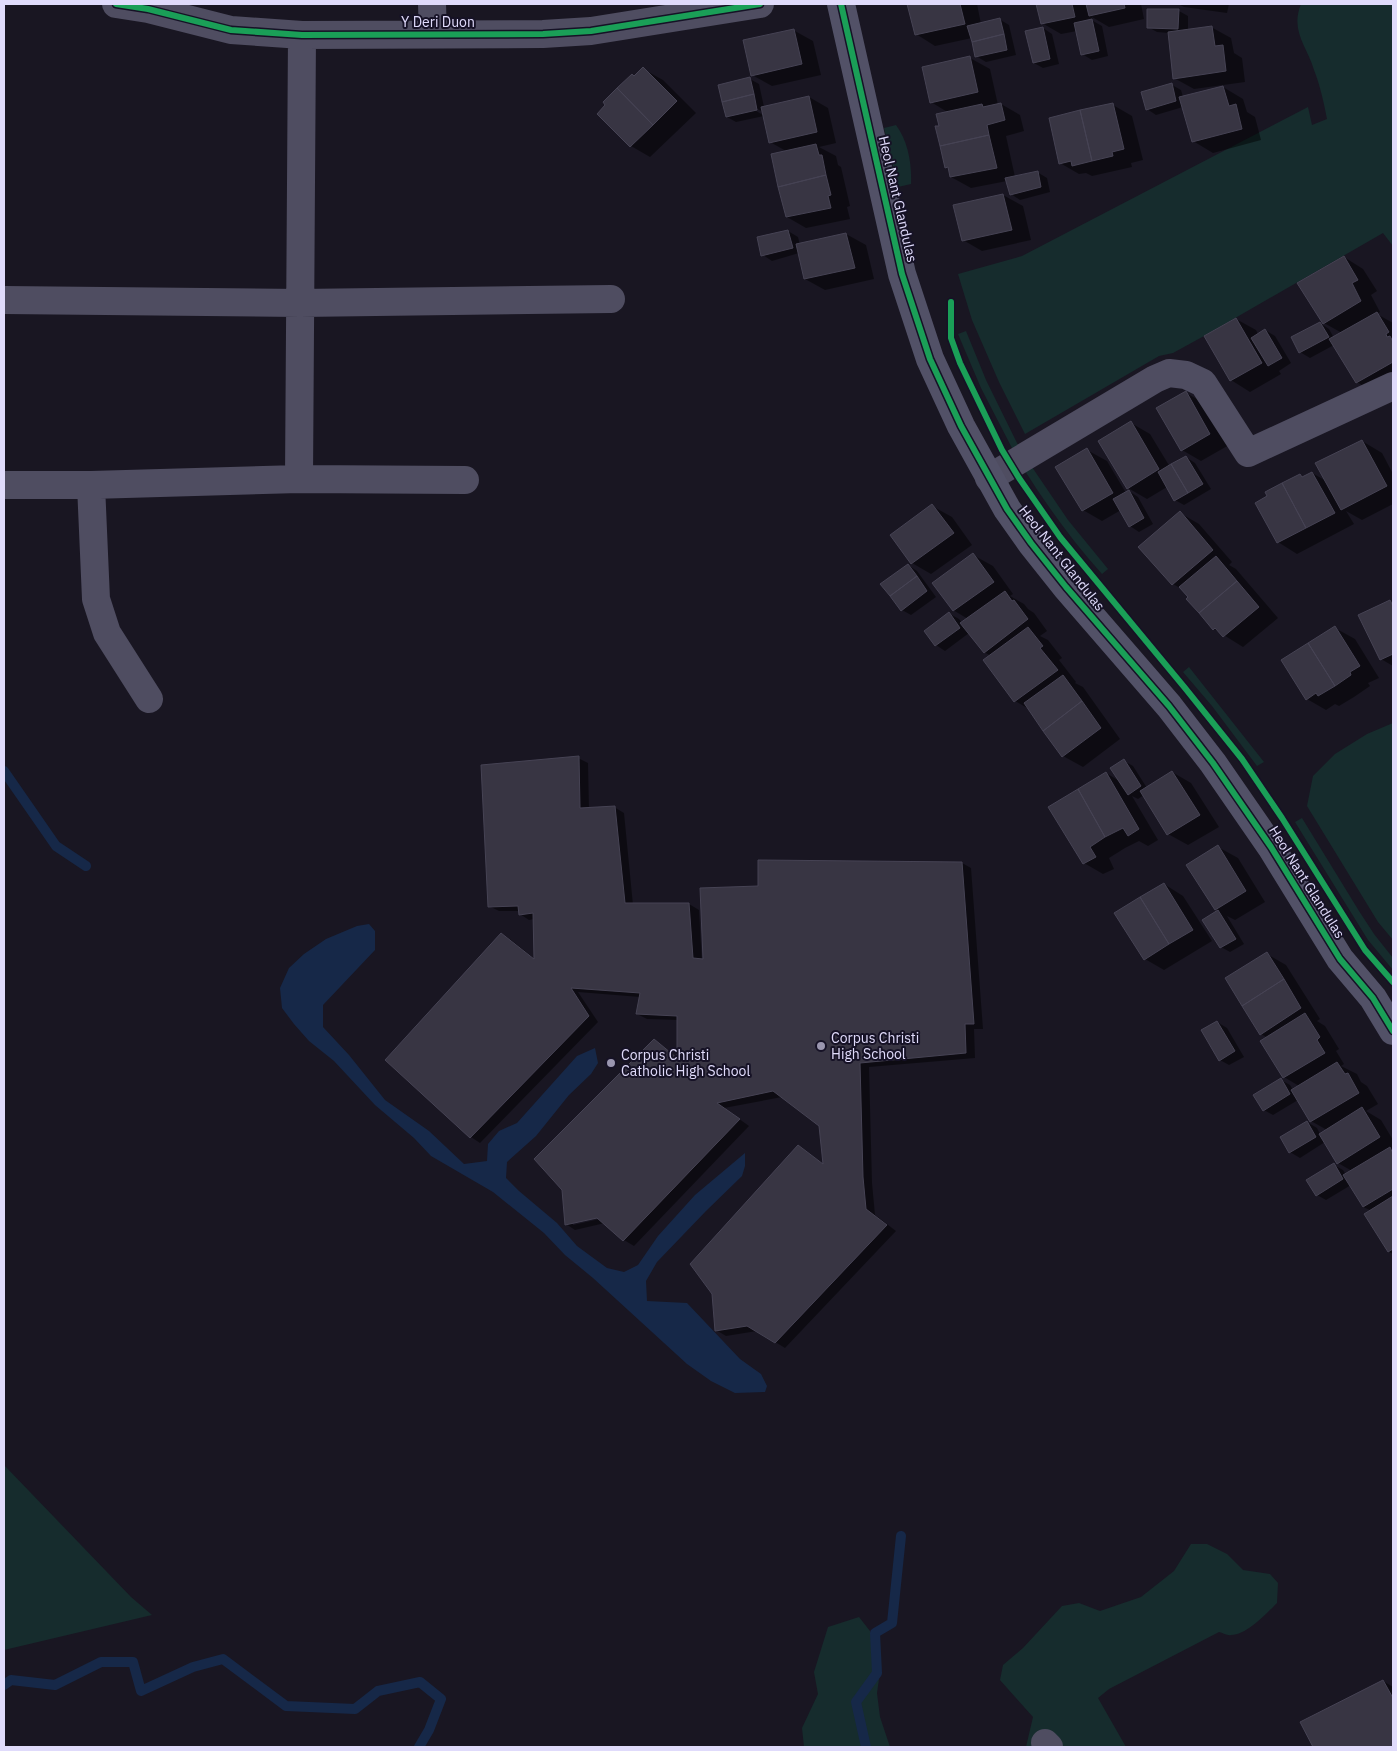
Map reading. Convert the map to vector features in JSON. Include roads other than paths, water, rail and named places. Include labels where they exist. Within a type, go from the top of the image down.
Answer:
[{"type":"street","name":"Y Deri Duon","points":[[116,4],[148,9],[231,30],[302,35],[543,34],[591,31],[760,4]]},
{"type":"street","points":[[432,4],[433,34]]},
{"type":"street","name":"Heol Nant Glandulas","points":[[841,4],[905,283],[941,385],[961,426],[1007,509],[1031,543],[1168,706],[1213,763],[1271,847],[1340,959],[1373,998],[1393,1031]]},
{"type":"street","points":[[299,479],[302,35]]},
{"type":"street","points":[[4,300],[300,303],[611,299]]},
{"type":"street","points":[[989,478],[1155,379],[1170,373],[1186,375],[1203,383],[1248,453],[1393,386]]},
{"type":"street","points":[[4,485],[91,485],[299,479],[465,480]]},
{"type":"street","points":[[91,485],[96,598],[107,633],[149,698]]},
{"type":"water","points":[[369,924],[375,931],[375,950],[323,1005],[323,1027],[349,1055],[385,1100],[429,1131],[464,1164],[487,1161],[488,1144],[499,1131],[517,1123],[577,1056],[595,1048],[598,1063],[591,1074],[569,1095],[536,1136],[507,1162],[506,1178],[557,1223],[577,1246],[607,1268],[624,1272],[638,1265],[658,1236],[695,1195],[745,1153],[745,1166],[742,1176],[657,1262],[646,1281],[647,1301],[687,1303],[740,1359],[761,1374],[767,1386],[765,1392],[735,1393],[711,1381],[687,1364],[593,1278],[565,1255],[544,1233],[493,1192],[431,1156],[414,1138],[375,1105],[334,1061],[309,1041],[294,1024],[282,1008],[280,988],[289,968],[304,954],[326,939],[357,926]]},
{"type":"waterway","points":[[4,771],[56,846],[86,866]]},
{"type":"waterway","points":[[866,1747],[856,1702],[877,1673],[875,1633],[892,1623],[901,1536]]},
{"type":"waterway","points":[[4,1685],[11,1680],[55,1685],[101,1662],[133,1662],[141,1691],[193,1667],[223,1659],[286,1706],[355,1709],[378,1691],[420,1682],[441,1699],[429,1730],[419,1747]]},
{"type":"place","name":"Corpus Christi High School","points":[[821,1046]]},
{"type":"place","name":"Corpus Christi Catholic High School","points":[[611,1063]]}]
